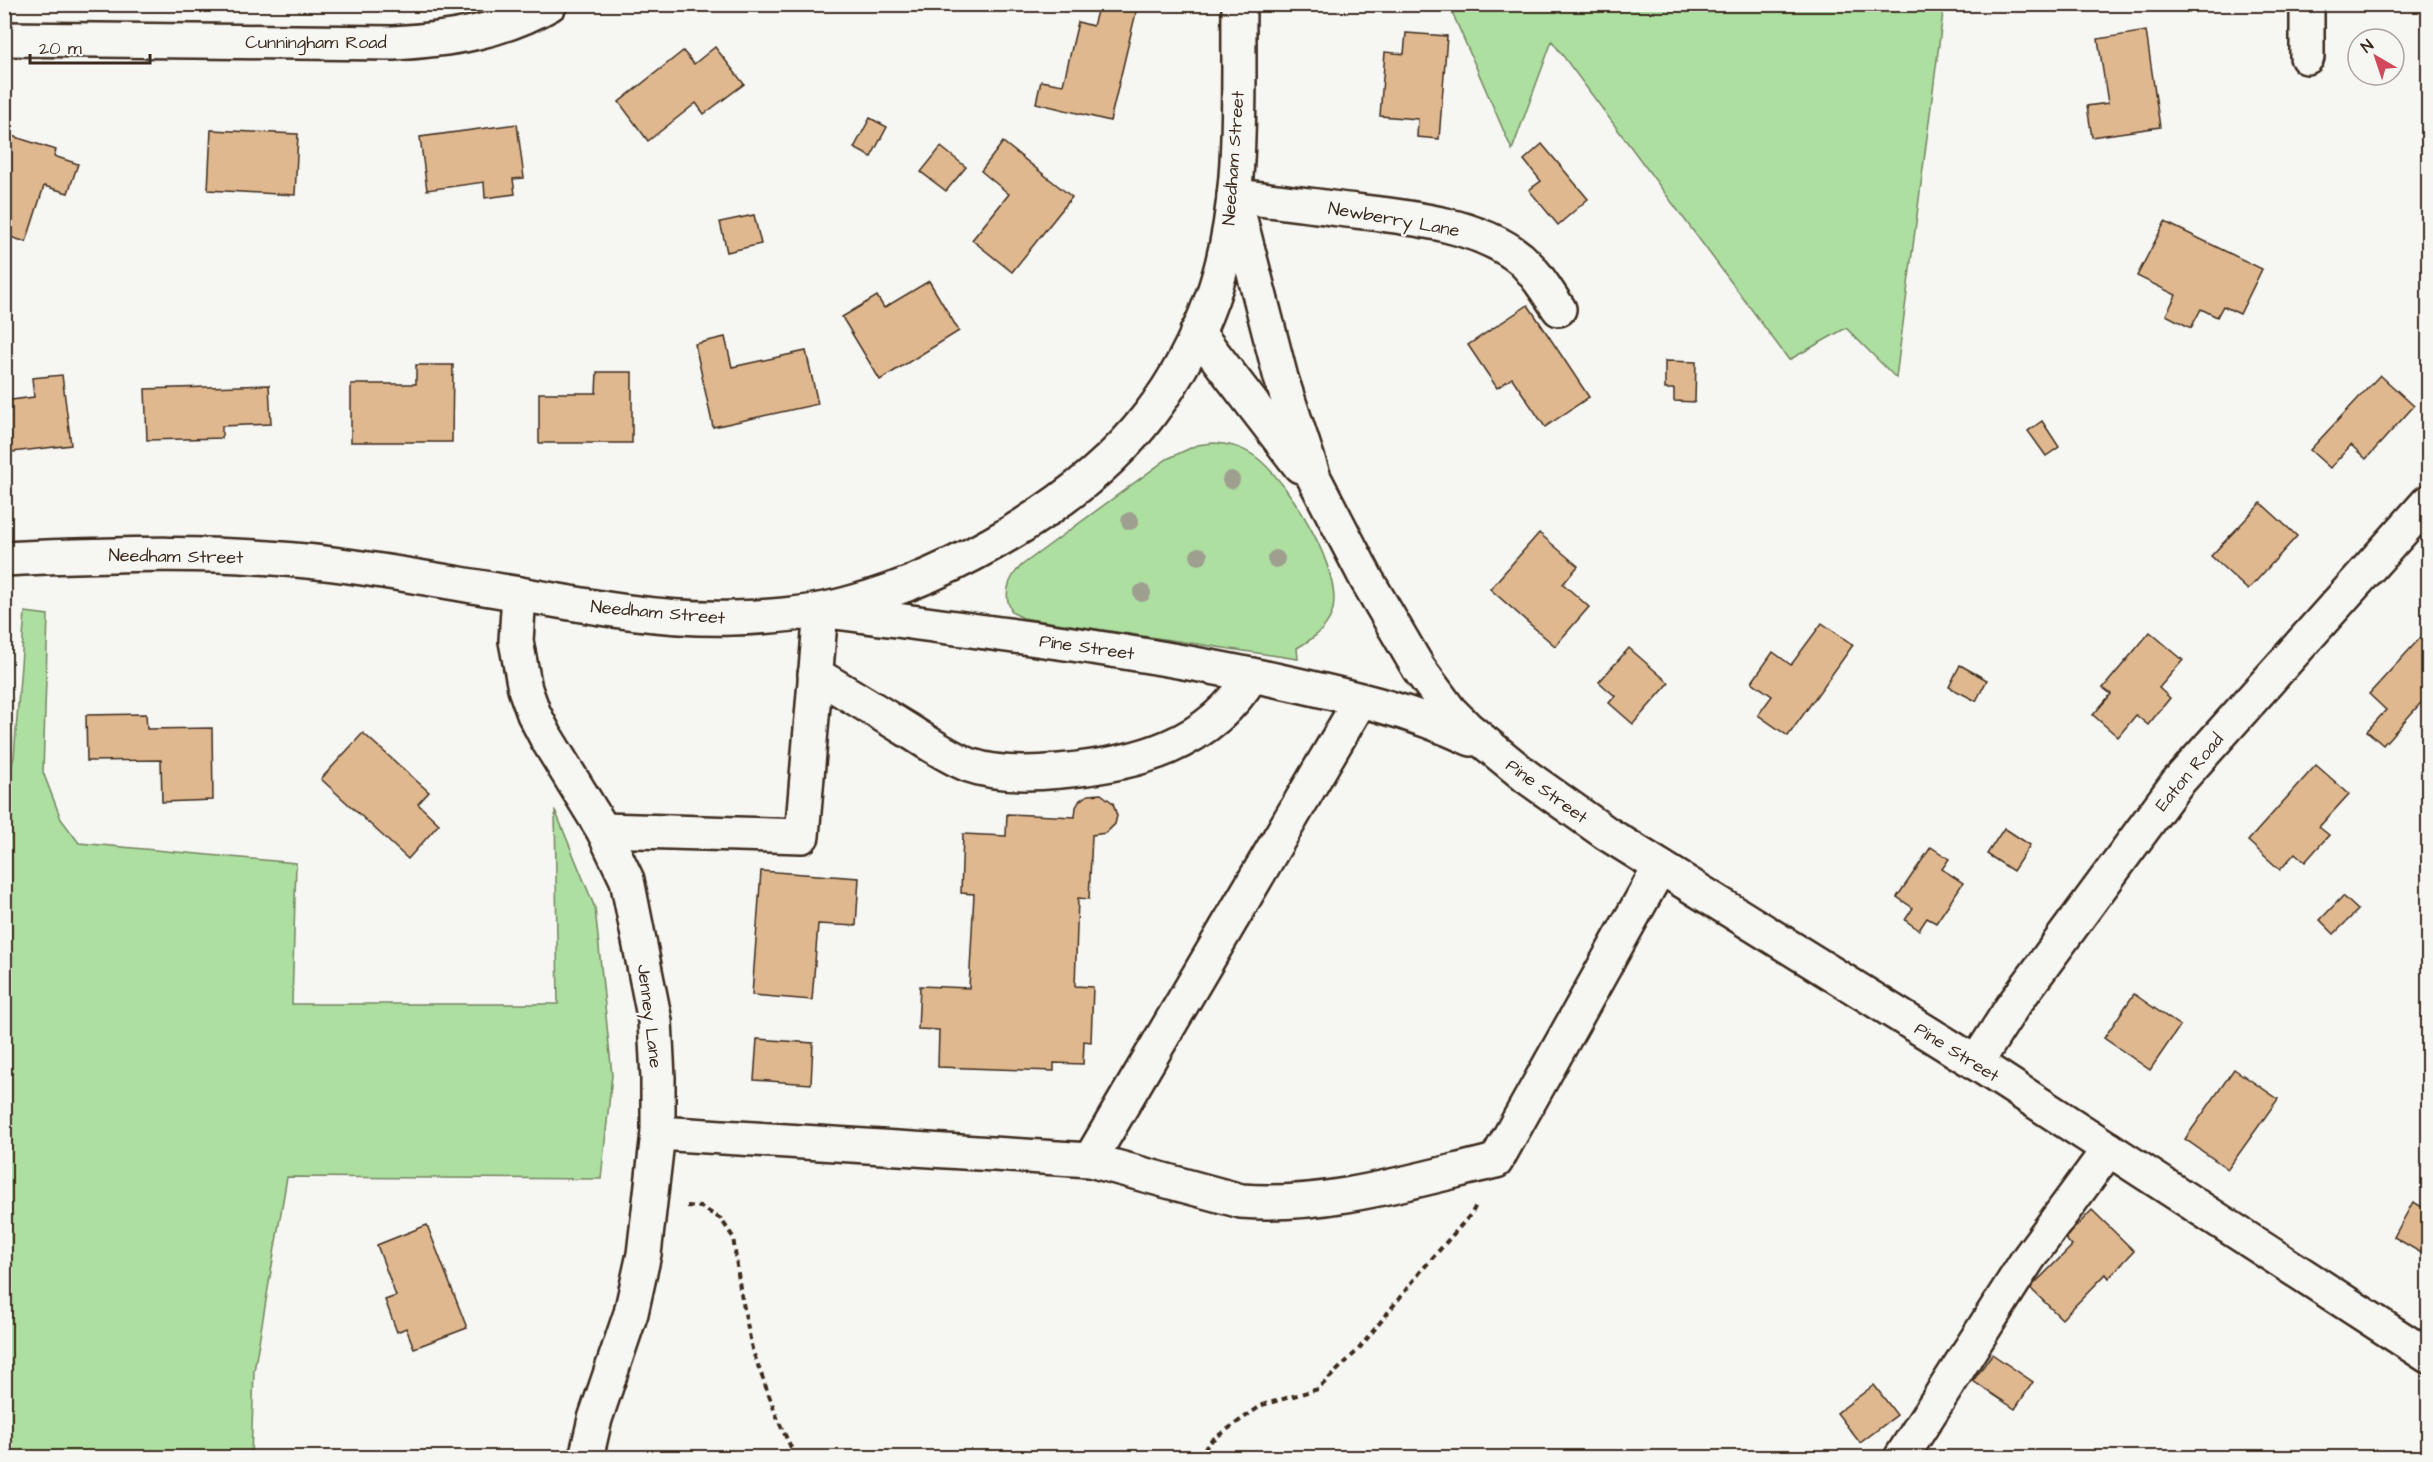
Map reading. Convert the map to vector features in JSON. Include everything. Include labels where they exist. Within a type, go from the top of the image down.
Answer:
[{"type":"street","name":"Cunningham Road","points":[[4,39],[393,43],[425,41],[484,31],[512,23],[550,4]]},
{"type":"street","name":"Needham Street","points":[[4,559],[145,554],[270,558],[384,571],[610,610],[694,618],[732,618],[821,610],[849,604],[934,573],[1014,531],[1061,498],[1119,449],[1150,414],[1177,373],[1212,298],[1222,261],[1234,196],[1238,144],[1239,4]]},
{"type":"street","points":[[2307,4],[2307,57]]},
{"type":"street","name":"Newberry Lane","points":[[1234,196],[1384,214],[1463,230],[1502,247],[1520,258],[1534,273],[1559,309]]},
{"type":"street","name":"Pine Street","points":[[1234,196],[1286,394],[1308,461],[1326,504]]},
{"type":"street","name":"Pine Street","points":[[1197,332],[1284,444],[1326,504],[1419,669],[1450,711],[1486,746],[1574,811],[1660,867],[1976,1063],[2428,1356]]},
{"type":"street","name":"Eaton Road","points":[[1976,1063],[2012,1008],[2177,783],[2428,502]]},
{"type":"street","name":"Jenney Lane","points":[[519,594],[516,642],[522,678],[534,714],[603,830],[627,880],[653,1010],[658,1078],[658,1132],[644,1254],[631,1313],[595,1419],[586,1458]]},
{"type":"street","name":"Pine Street","points":[[821,610],[1154,656],[1252,675],[1360,701],[1433,724],[1486,746]]},
{"type":"street","points":[[603,830],[802,836],[821,610]]},
{"type":"street","points":[[815,674],[946,754],[969,765],[1018,772],[1051,772],[1112,766],[1168,748],[1214,720],[1231,705],[1252,675]]},
{"type":"street","points":[[1090,1160],[1360,701]]},
{"type":"street","points":[[658,1132],[1090,1160],[1241,1200],[1264,1203],[1325,1198],[1408,1182],[1496,1161],[1660,867]]},
{"type":"street","points":[[1901,1458],[2028,1259],[2109,1149]]},
{"type":"path","points":[[1197,1458],[1212,1440],[1262,1405],[1318,1389],[1358,1350],[1421,1271],[1473,1213],[1496,1161]]},
{"type":"path","points":[[651,1205],[701,1207],[721,1219],[733,1237],[752,1349],[778,1420],[796,1458]]},
{"type":"green space","points":[[1449,5],[1944,5],[1896,378],[1846,328],[1789,360],[1552,41],[1512,150]]},
{"type":"green space","points":[[1213,443],[1240,448],[1256,457],[1269,469],[1298,506],[1322,552],[1334,596],[1332,613],[1313,638],[1297,648],[1298,659],[1023,618],[1013,613],[1008,600],[1008,588],[1013,576],[1022,565],[1167,459],[1197,445]]},
{"type":"green space","points":[[25,612],[48,615],[43,772],[61,819],[79,843],[296,863],[292,1004],[558,1004],[555,810],[595,908],[612,1075],[601,1179],[287,1177],[254,1371],[251,1457],[5,1457],[4,790],[14,757]]},
{"type":"building","points":[[1099,4],[1138,4],[1110,121],[1036,103],[1041,81],[1063,85],[1078,22],[1093,26]]},
{"type":"building","points":[[2146,31],[2160,127],[2092,137],[2087,106],[2108,103],[2098,39]]},
{"type":"building","points":[[1406,33],[1447,36],[1439,139],[1417,137],[1418,119],[1380,116],[1385,52],[1404,54]]},
{"type":"building","points":[[715,47],[744,84],[704,114],[696,103],[648,141],[619,102],[683,51],[694,64]]},
{"type":"building","points":[[870,118],[887,127],[871,157],[854,148]]},
{"type":"building","points":[[517,124],[524,178],[513,179],[515,194],[485,198],[484,182],[427,190],[420,137]]},
{"type":"building","points":[[211,130],[298,134],[295,195],[208,190]]},
{"type":"building","points":[[9,135],[56,150],[54,156],[78,164],[68,193],[44,186],[26,242],[4,235],[4,149]]},
{"type":"building","points":[[1003,142],[1072,197],[1012,272],[972,240],[1009,194],[981,171]]},
{"type":"building","points":[[1542,144],[1588,199],[1558,225],[1529,190],[1541,181],[1524,160]]},
{"type":"building","points":[[941,147],[966,167],[946,191],[921,172]]},
{"type":"building","points":[[754,215],[761,244],[727,252],[720,222]]},
{"type":"building","points":[[2165,222],[2262,269],[2240,314],[2223,306],[2217,317],[2201,309],[2191,328],[2166,315],[2176,295],[2137,276]]},
{"type":"building","points":[[929,281],[959,331],[880,380],[842,317],[877,296],[884,308]]},
{"type":"building","points":[[1528,305],[1589,397],[1545,427],[1512,378],[1497,388],[1468,345]]},
{"type":"building","points":[[725,337],[732,367],[806,351],[818,404],[713,427],[695,344]]},
{"type":"building","points":[[1665,361],[1696,362],[1695,402],[1674,401],[1674,389],[1665,389]]},
{"type":"building","points":[[416,365],[453,365],[452,442],[351,442],[351,384],[416,384]]},
{"type":"building","points":[[597,372],[632,372],[632,443],[539,443],[539,393],[596,393]]},
{"type":"building","points":[[62,375],[71,445],[4,453],[4,401],[34,397],[32,378]]},
{"type":"building","points":[[2380,375],[2414,406],[2366,459],[2351,445],[2330,468],[2310,450]]},
{"type":"building","points":[[269,385],[271,424],[222,426],[222,438],[147,440],[145,389]]},
{"type":"building","points":[[2042,421],[2059,447],[2046,456],[2028,431]]},
{"type":"building","points":[[2261,503],[2297,536],[2248,590],[2211,556]]},
{"type":"building","points":[[1539,533],[1578,566],[1563,584],[1589,607],[1555,646],[1490,589]]},
{"type":"building","points":[[1822,623],[1853,645],[1788,736],[1758,715],[1772,696],[1752,682],[1773,652],[1791,665]]},
{"type":"building","points":[[2150,632],[2183,660],[2159,688],[2170,698],[2148,725],[2136,715],[2118,737],[2093,715],[2111,694],[2103,688]]},
{"type":"building","points":[[2421,637],[2428,643],[2428,695],[2383,745],[2367,731],[2386,710],[2369,694]]},
{"type":"building","points":[[1629,648],[1669,683],[1633,724],[1609,703],[1615,696],[1599,682]]},
{"type":"building","points":[[1960,665],[1987,680],[1976,701],[1949,687]]},
{"type":"building","points":[[146,714],[147,729],[212,728],[213,800],[162,802],[161,760],[87,761],[86,715]]},
{"type":"building","points":[[363,733],[429,792],[418,804],[439,824],[408,859],[321,779]]},
{"type":"building","points":[[2316,765],[2349,794],[2319,827],[2329,835],[2305,862],[2295,853],[2280,870],[2248,841]]},
{"type":"building","points":[[1101,794],[1113,803],[1117,816],[1115,824],[1106,833],[1092,835],[1089,899],[1078,898],[1075,986],[1093,987],[1091,1042],[1084,1041],[1083,1064],[1054,1063],[1054,1071],[938,1067],[939,1030],[918,1029],[920,986],[969,988],[974,894],[961,893],[963,834],[1006,836],[1007,814],[1075,817],[1076,807],[1080,800],[1088,795]]},
{"type":"building","points":[[2004,828],[2030,845],[2013,871],[1987,854]]},
{"type":"building","points":[[1931,847],[1949,859],[1942,869],[1963,883],[1936,923],[1927,918],[1919,930],[1905,920],[1913,908],[1897,897]]},
{"type":"building","points":[[761,871],[859,878],[856,926],[818,924],[812,1000],[752,995]]},
{"type":"building","points":[[2343,896],[2358,910],[2334,934],[2320,920]]},
{"type":"building","points":[[2134,994],[2180,1026],[2150,1070],[2104,1038]]},
{"type":"building","points":[[757,1039],[813,1043],[811,1084],[754,1080]]},
{"type":"building","points":[[2234,1069],[2278,1099],[2228,1169],[2185,1139]]},
{"type":"building","points":[[2413,1202],[2428,1210],[2428,1257],[2394,1237]]},
{"type":"building","points":[[2092,1210],[2134,1251],[2109,1278],[2106,1274],[2062,1319],[2030,1288],[2072,1246],[2065,1238]]},
{"type":"building","points":[[427,1225],[467,1328],[414,1348],[406,1328],[397,1332],[385,1300],[396,1296],[377,1245]]},
{"type":"building","points":[[1992,1354],[2033,1382],[2015,1409],[1973,1381]]},
{"type":"building","points":[[1874,1385],[1897,1415],[1860,1443],[1837,1413]]}]
